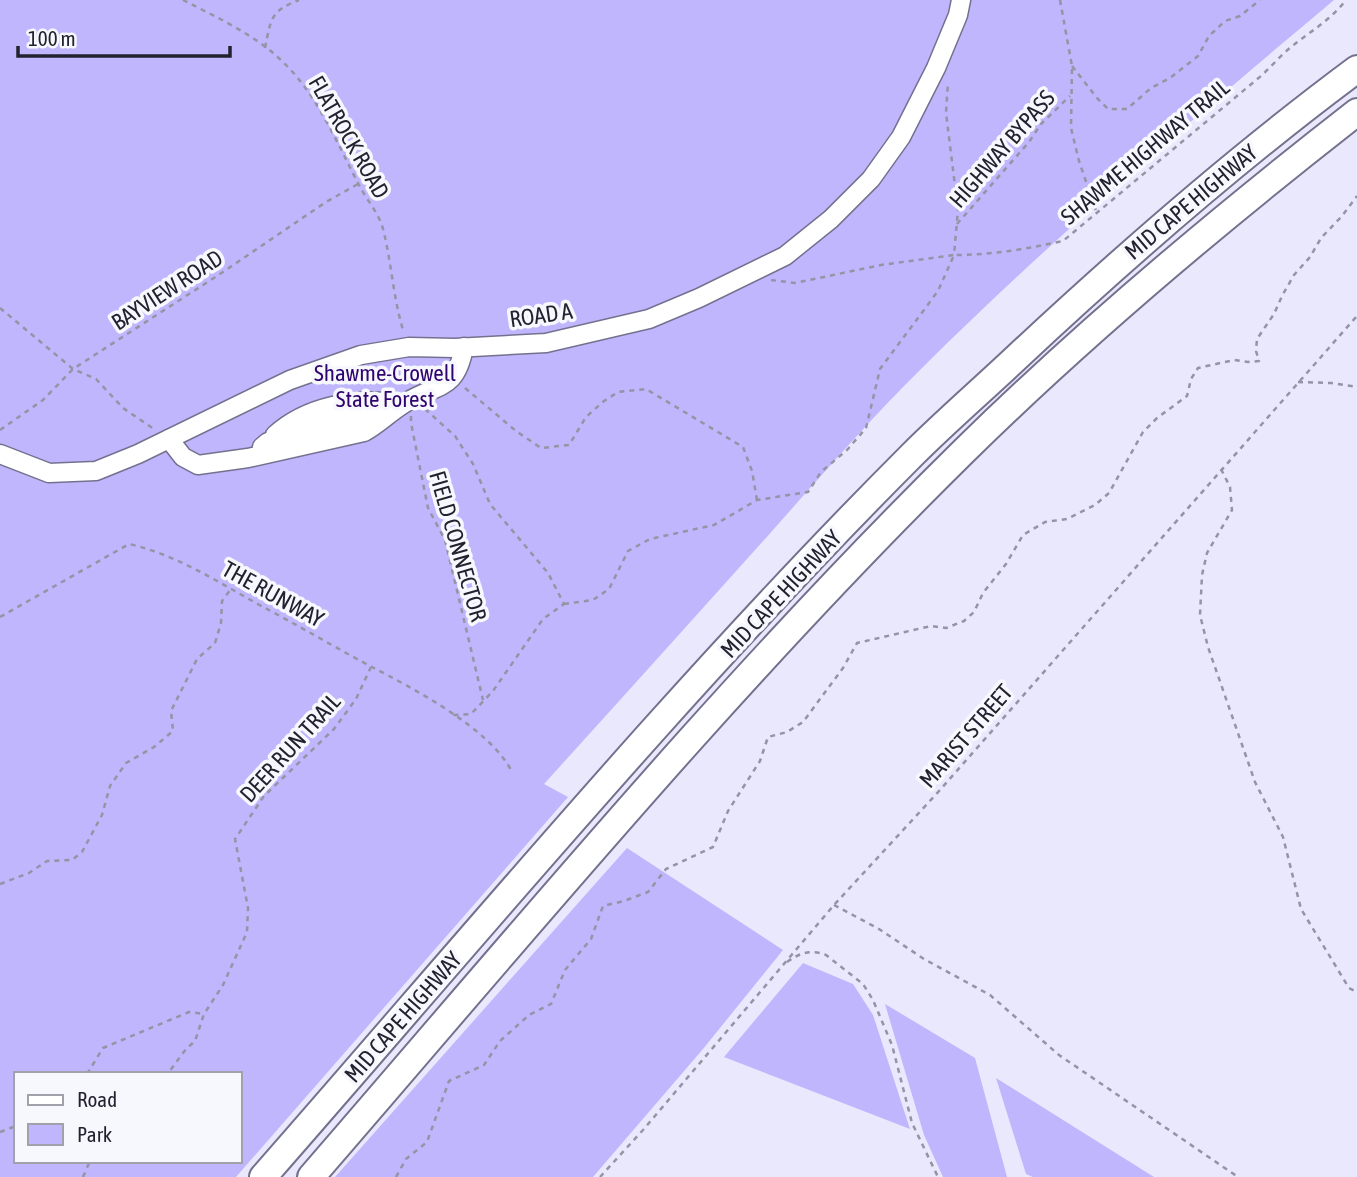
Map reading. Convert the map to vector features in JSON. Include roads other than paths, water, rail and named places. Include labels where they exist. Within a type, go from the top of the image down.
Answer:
[{"type":"highway","name":"MID CAPE HIGHWAY","points":[[263,1177],[742,634],[915,453],[1106,273],[1284,123],[1357,69]]},
{"type":"highway","name":"MID CAPE HIGHWAY","points":[[311,1177],[634,804],[891,524],[967,448],[1112,314],[1357,112]]},
{"type":"lane","name":"ROAD A","points":[[0,454],[50,473],[96,471],[290,380],[361,355],[409,346],[464,347],[546,342],[649,319],[699,299],[785,256],[831,219],[871,179],[907,125],[936,68],[958,15],[961,0]]},
{"type":"lane","points":[[248,458],[268,442],[408,401],[438,388],[455,376],[464,347]]},
{"type":"lane","points":[[169,439],[183,457],[198,465],[248,458],[365,432],[408,401]]},
{"type":"park label","name":"Shawme-Crowell State Forest","points":[[385,386]]}]
